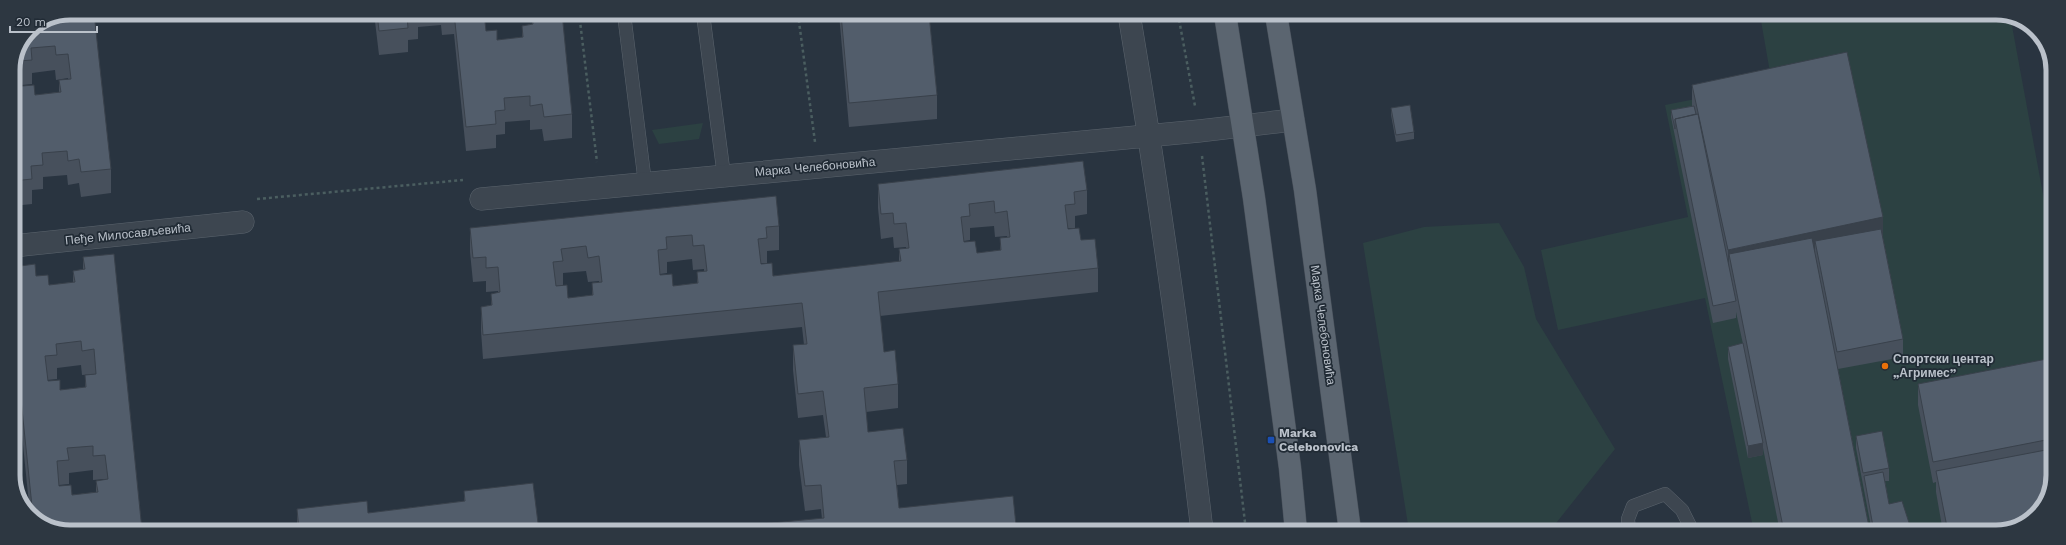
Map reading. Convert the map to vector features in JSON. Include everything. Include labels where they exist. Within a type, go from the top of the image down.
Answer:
[{"type":"main road","points":[[1226,20],[1244,126],[1290,468],[1295,525]]},
{"type":"main road","name":"Марка Челебоновића","points":[[1277,20],[1309,222],[1349,525]]},
{"type":"street","points":[[1130,20],[1150,136],[1187,395],[1201,525]]},
{"type":"street","name":"Марка Челебоновића","points":[[481,199],[1150,136],[1293,120]]},
{"type":"street","name":"Пеђе Милосављевића","points":[[20,245],[243,222]]},
{"type":"lane","points":[[625,20],[644,183]]},
{"type":"lane","points":[[704,20],[724,176]]},
{"type":"lane","points":[[1628,525],[1628,519],[1634,506],[1665,494],[1682,510],[1690,525]]},
{"type":"path","points":[[580,20],[599,188]]},
{"type":"path","points":[[799,20],[818,167]]},
{"type":"path","points":[[1179,20],[1199,131],[1245,525]]},
{"type":"path","points":[[243,222],[250,199],[468,179]]},
{"type":"green space","name":"Спортски центар „Агримес”","points":[[1761,20],[2002,20],[2011,23],[2046,210],[2046,481],[2040,498],[2007,524],[2002,525],[1753,525],[1705,298],[1558,330],[1541,250],[1688,217],[1665,105],[1772,84]]},
{"type":"green space","points":[[703,123],[699,139],[659,144],[652,130]]},
{"type":"green space","points":[[1499,223],[1524,267],[1536,319],[1615,449],[1555,525],[1408,525],[1363,243],[1424,227]]},
{"type":"building","points":[[70,20],[95,20],[111,169],[81,172],[79,159],[68,161],[67,151],[42,153],[43,165],[31,166],[32,179],[20,180],[20,70],[22,86],[34,85],[35,95],[61,92],[59,80],[71,79],[68,54],[56,55],[55,46],[31,48],[32,60],[21,61],[24,51],[35,35],[51,24]]},
{"type":"building","points":[[378,20],[407,20],[408,28],[379,31]]},
{"type":"building","points":[[455,20],[485,20],[486,31],[497,30],[497,40],[523,37],[522,26],[533,24],[533,20],[563,20],[572,114],[544,117],[542,104],[530,106],[530,96],[504,98],[505,110],[495,111],[496,124],[466,127]]},
{"type":"building","points":[[842,20],[930,20],[937,95],[849,103]]},
{"type":"building","points":[[1847,52],[1883,217],[1728,250],[1692,85]]},
{"type":"building","points":[[1410,105],[1414,132],[1396,135],[1391,108]]},
{"type":"building","points":[[1694,106],[1696,114],[1675,119],[1675,129],[1671,110]]},
{"type":"building","points":[[1698,114],[1736,301],[1713,306],[1675,119]]},
{"type":"building","points":[[1083,161],[1087,190],[1074,192],[1075,204],[1065,205],[1068,229],[1079,228],[1081,240],[1095,239],[1098,268],[878,292],[884,352],[895,350],[898,384],[864,388],[868,432],[903,428],[907,460],[894,461],[899,508],[1013,496],[1016,525],[751,525],[824,518],[821,485],[805,486],[799,440],[829,437],[823,391],[798,394],[793,345],[807,344],[802,303],[483,335],[481,307],[492,305],[491,294],[500,292],[498,267],[486,268],[486,257],[473,258],[470,228],[776,196],[779,226],[766,227],[767,238],[758,239],[761,264],[772,263],[773,276],[901,261],[899,249],[909,248],[906,223],[894,224],[893,213],[881,214],[878,184]],"holes":[[[994,201],[995,213],[1007,211],[1010,237],[1000,238],[1001,250],[977,253],[975,241],[964,242],[961,217],[970,216],[969,204]],[[692,235],[693,246],[704,245],[707,271],[697,272],[698,283],[673,286],[672,274],[660,275],[658,250],[667,249],[666,237]],[[586,246],[588,258],[599,256],[602,282],[592,283],[593,295],[568,298],[567,285],[556,286],[553,262],[563,261],[561,249]]]},
{"type":"building","points":[[1881,229],[1903,339],[1837,352],[1815,241]]},
{"type":"building","points":[[1812,238],[1869,525],[1783,525],[1729,254]]},
{"type":"building","points":[[114,254],[141,525],[64,525],[51,521],[42,516],[32,507],[20,390],[20,266],[35,264],[36,276],[48,275],[49,285],[75,282],[73,271],[85,269],[83,257]],"holes":[[[81,341],[82,351],[94,349],[96,374],[85,375],[86,387],[60,390],[60,380],[48,381],[45,356],[57,355],[56,344]],[[93,446],[93,456],[105,455],[108,479],[96,481],[98,492],[72,495],[71,485],[59,486],[57,461],[69,460],[67,448]]]},
{"type":"building","points":[[1743,343],[1763,443],[1748,446],[1728,347]]},
{"type":"building","points":[[2046,359],[2046,440],[1933,462],[1918,384]]},
{"type":"building","points":[[1882,431],[1889,468],[1863,473],[1856,436]]},
{"type":"building","points":[[2046,450],[2046,481],[2042,494],[2037,503],[2026,515],[2002,525],[1947,525],[1936,471]]},
{"type":"building","points":[[1883,472],[1889,504],[1902,501],[1910,525],[1873,525],[1864,476]]},
{"type":"building","points":[[533,483],[538,525],[299,525],[297,509],[367,501],[368,513],[465,501],[464,491]]},
{"type":"place","name":"Спортски центар „Агримес”","points":[[1885,366]]},
{"type":"place","name":"Marka Celebonovica","points":[[1271,440]]}]
